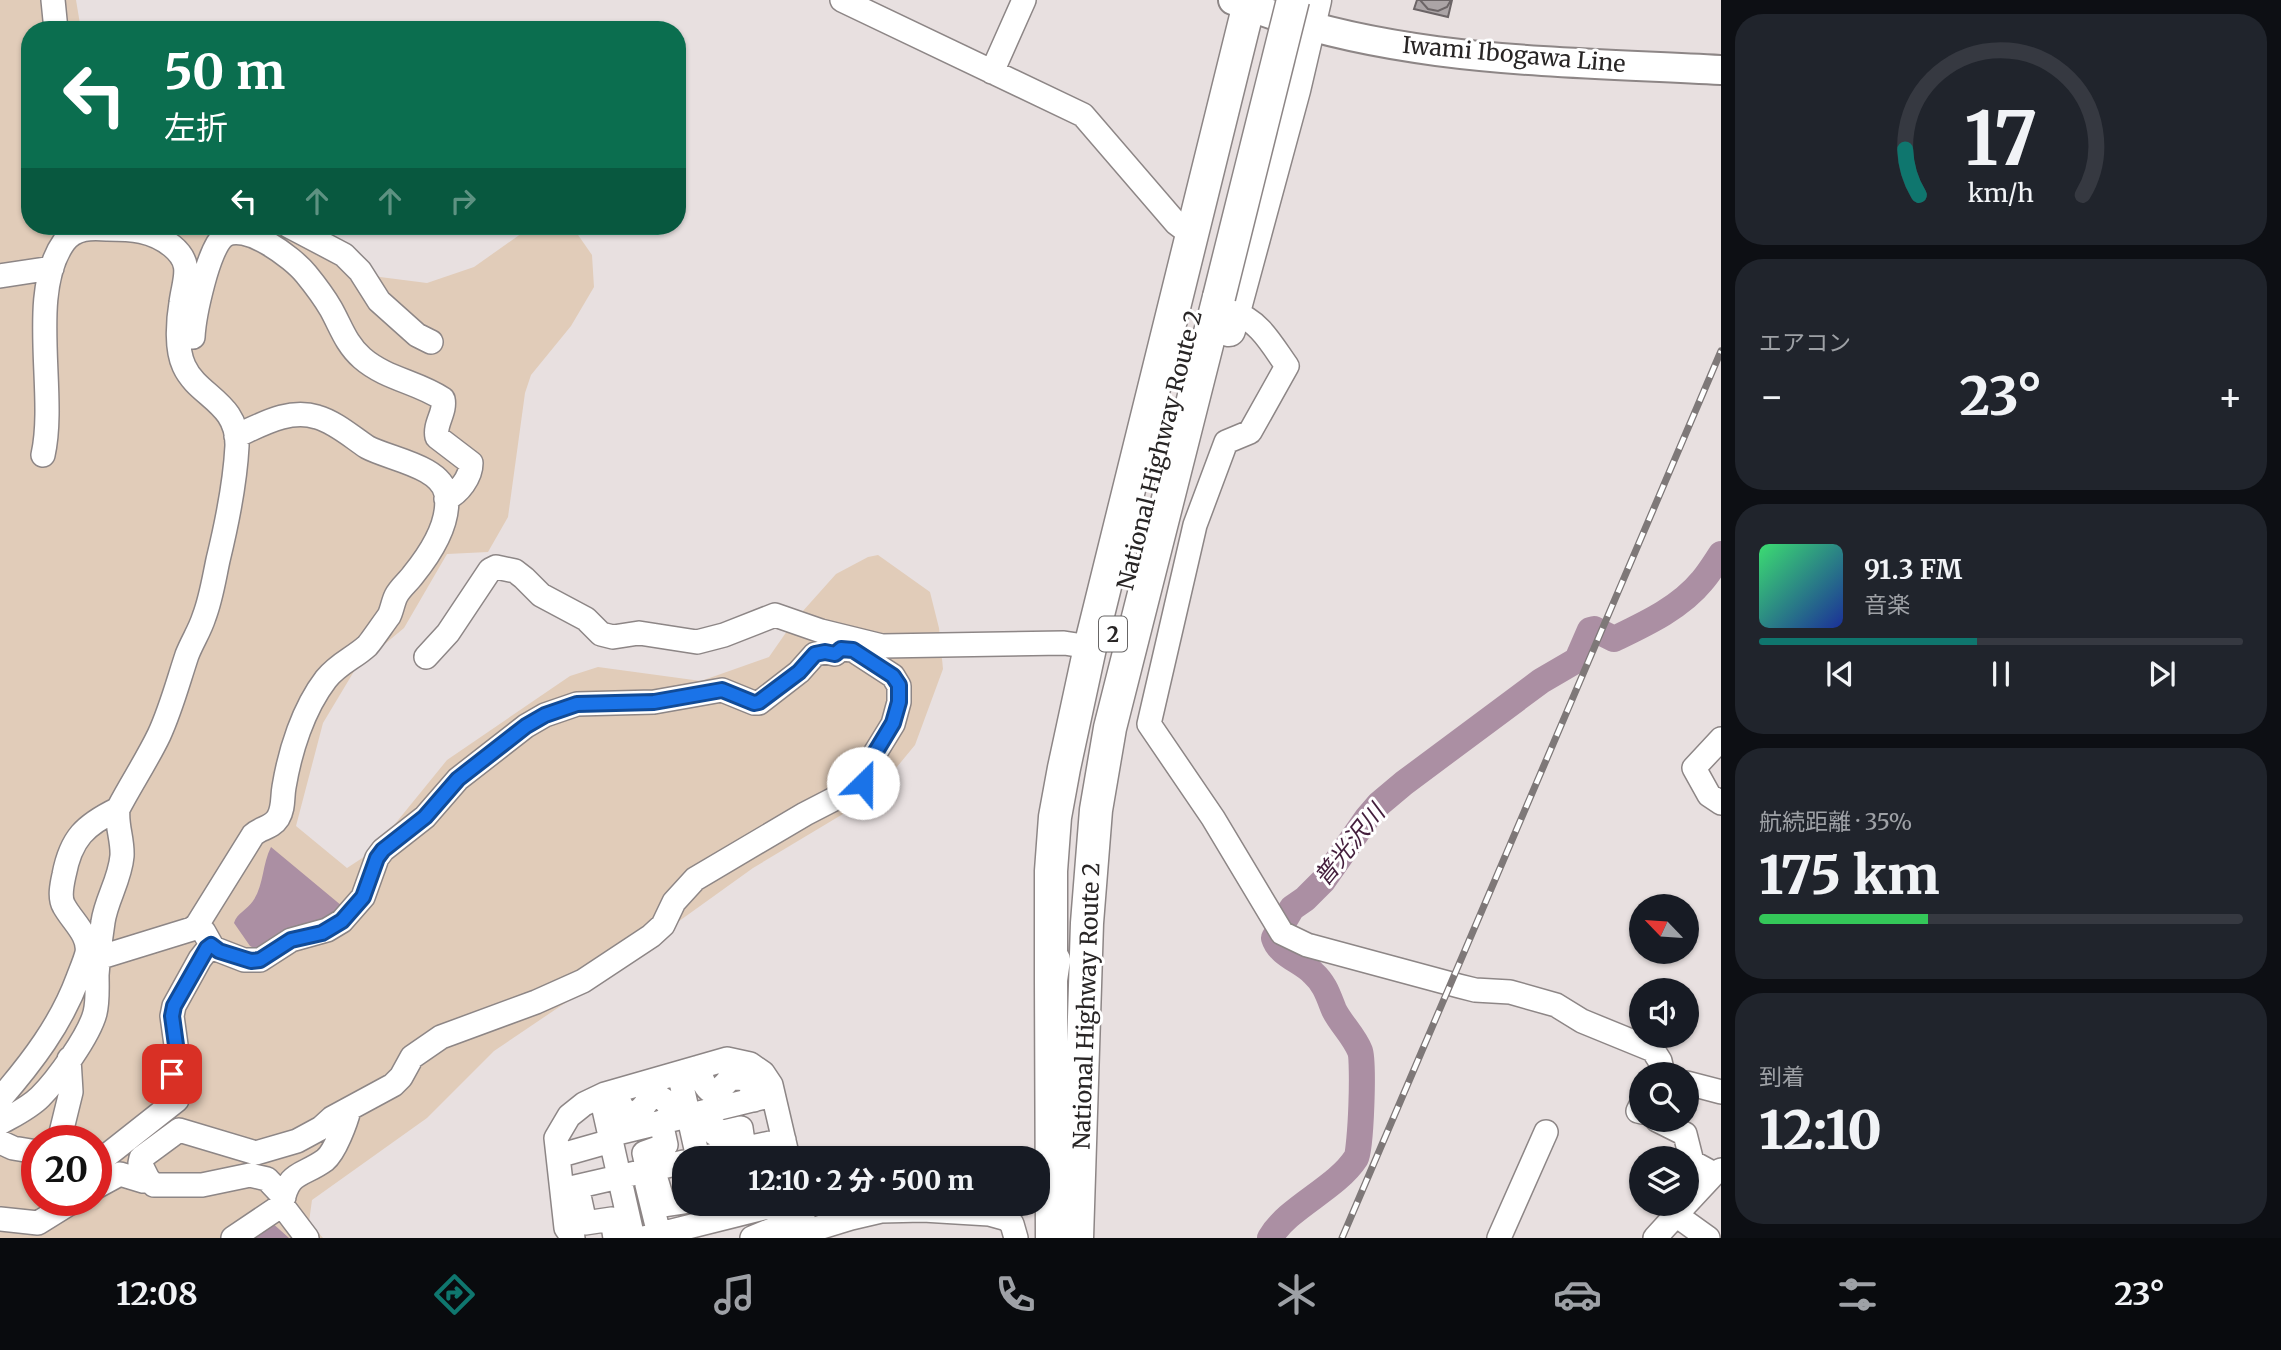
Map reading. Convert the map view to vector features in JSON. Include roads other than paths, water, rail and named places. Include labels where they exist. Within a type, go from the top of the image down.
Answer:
[{"type":"highway","name":"National Highway Route 2","points":[[1077,1238],[1087,923],[1096,810],[1110,728],[1293,0]]},
{"type":"highway","name":"National Highway Route 2","points":[[1052,1238],[1051,979],[1070,822],[1087,738],[1217,301],[1250,2]]},
{"type":"highway","points":[[1051,979],[1051,871],[1055,817],[1090,647],[1250,2]]},
{"type":"highway","points":[[1087,923],[1140,671],[1175,581],[1217,301],[1312,14]]},
{"type":"main road","name":"Iwami Ibogawa Line","points":[[1250,2],[1312,14],[1406,46],[1470,55],[1721,70]]},
{"type":"street","points":[[53,0],[55,21]]},
{"type":"street","points":[[842,0],[1083,115],[1175,223],[1192,231]]},
{"type":"street","points":[[992,72],[1024,0]]},
{"type":"street","points":[[43,454],[48,412],[47,289],[52,268],[64,242],[71,235]]},
{"type":"street","points":[[0,1123],[40,1096],[81,1044],[96,1010],[103,917],[116,885],[122,857],[118,809],[158,736],[205,616],[231,502],[236,436],[225,409],[212,395],[193,382],[183,364],[179,346],[186,270],[182,254],[166,235]]},
{"type":"street","points":[[193,382],[194,321],[211,260],[220,240],[227,235]]},
{"type":"street","points":[[247,235],[261,239],[285,254],[304,271],[325,299],[346,340],[362,358],[394,377],[443,399],[444,404],[436,428],[437,437],[471,463],[469,475],[454,495],[446,499]]},
{"type":"street","points":[[273,235],[282,245],[285,254]]},
{"type":"street","points":[[306,235],[344,255],[360,271],[379,301],[417,335],[430,342]]},
{"type":"street","points":[[0,276],[52,268]]},
{"type":"street","points":[[1217,301],[1255,322],[1287,366],[1250,432],[1226,442],[1219,455],[1175,581],[1149,724],[1213,818],[1279,931],[1307,945],[1459,986],[1475,990],[1510,992],[1556,1005],[1582,1021],[1653,1050],[1660,1062]]},
{"type":"street","points":[[98,958],[192,929],[197,925],[253,835],[258,830],[270,828],[278,819],[300,726],[326,680],[343,661],[368,645],[389,615],[396,595],[425,560],[443,526],[447,510],[446,492],[439,479],[427,471],[373,450],[317,416],[275,418],[236,436]]},
{"type":"street","points":[[426,657],[449,633],[490,570],[496,567],[515,572],[541,596],[586,619],[601,634],[613,637],[639,634],[697,642],[724,635],[775,615],[821,631],[882,646],[1064,643],[1090,647]]},
{"type":"street","points":[[197,925],[211,945],[219,951],[251,961],[260,960],[291,940],[322,933],[342,921],[363,897],[377,858],[383,850],[425,817],[458,779],[526,726],[545,715],[577,704],[654,702],[722,690],[754,703],[759,702],[793,677],[815,654],[835,654],[841,649],[853,650],[893,676],[899,685],[899,702],[893,723],[869,763],[863,783],[853,793],[836,798],[805,814],[695,879],[674,902],[663,925],[651,936],[583,981],[536,1002],[441,1037],[412,1057],[401,1077],[393,1085],[297,1141],[256,1153],[178,1130],[141,1158],[140,1163],[148,1179],[155,1185],[167,1187],[202,1185],[250,1175],[267,1178],[307,1238]]},
{"type":"street","points":[[1721,739],[1694,768],[1709,795],[1721,803]]},
{"type":"street","points":[[0,1098],[26,1068],[56,1026],[70,1001],[87,953],[87,941],[62,904],[62,884],[75,839],[94,821],[118,809]]},
{"type":"street","points":[[112,1151],[177,1100],[179,1093],[172,1074],[176,1045],[172,1016],[174,1006],[200,959],[211,945]]},
{"type":"street","points":[[63,1125],[71,1091],[69,1059]]},
{"type":"street","points":[[573,1238],[566,1228],[558,1133],[569,1116],[584,1104],[608,1094],[727,1059],[750,1063],[763,1073],[771,1084],[763,1097],[770,1146]]},
{"type":"street","points":[[653,1208],[651,1179],[644,1153],[666,1145],[683,1117],[689,1070]]},
{"type":"street","points":[[1699,1086],[1721,1092]]},
{"type":"street","points":[[608,1094],[626,1112],[635,1114],[652,1096],[657,1096],[683,1117],[715,1134],[741,1128],[762,1146]]},
{"type":"street","points":[[608,1094],[609,1135],[633,1238]]},
{"type":"street","points":[[563,1178],[609,1135],[763,1097]]},
{"type":"street","points":[[26,1107],[54,1125]]},
{"type":"street","points":[[233,1238],[283,1201],[285,1189],[293,1177],[327,1159],[349,1110]]},
{"type":"street","points":[[683,1117],[694,1146]]},
{"type":"street","points":[[1499,1238],[1546,1132]]},
{"type":"street","points":[[1681,1132],[1685,1134],[1692,1162],[1717,1172],[1699,1191]]},
{"type":"street","points":[[0,1142],[21,1149]]},
{"type":"street","points":[[651,1179],[672,1168]]},
{"type":"street","points":[[112,1178],[120,1174],[143,1181],[148,1179]]},
{"type":"street","points":[[563,1178],[672,1177]]},
{"type":"street","points":[[563,1178],[585,1223],[612,1219],[615,1238]]},
{"type":"street","points":[[651,1179],[664,1205],[672,1204]]},
{"type":"street","points":[[628,1215],[653,1208],[693,1221],[719,1216]]},
{"type":"street","points":[[0,1219],[38,1223],[49,1216]]},
{"type":"street","points":[[752,1238],[806,1216]]},
{"type":"street","points":[[786,1238],[858,1216]]},
{"type":"street","points":[[999,1216],[1012,1224],[1016,1238]]},
{"type":"street","points":[[1655,1238],[1675,1216]]},
{"type":"street","points":[[1690,1216],[1708,1238]]},
{"type":"waterway","name":"普光沢川","points":[[1270,1238],[1288,1217],[1337,1179],[1356,1158],[1361,1123],[1360,1051],[1334,1010],[1320,981],[1281,949],[1274,938],[1292,908],[1323,881],[1367,818],[1404,783],[1541,681],[1577,660],[1590,630],[1594,629],[1614,639],[1661,614],[1693,591],[1721,554]]},
{"type":"railway","points":[[1342,1238],[1721,351]]}]
